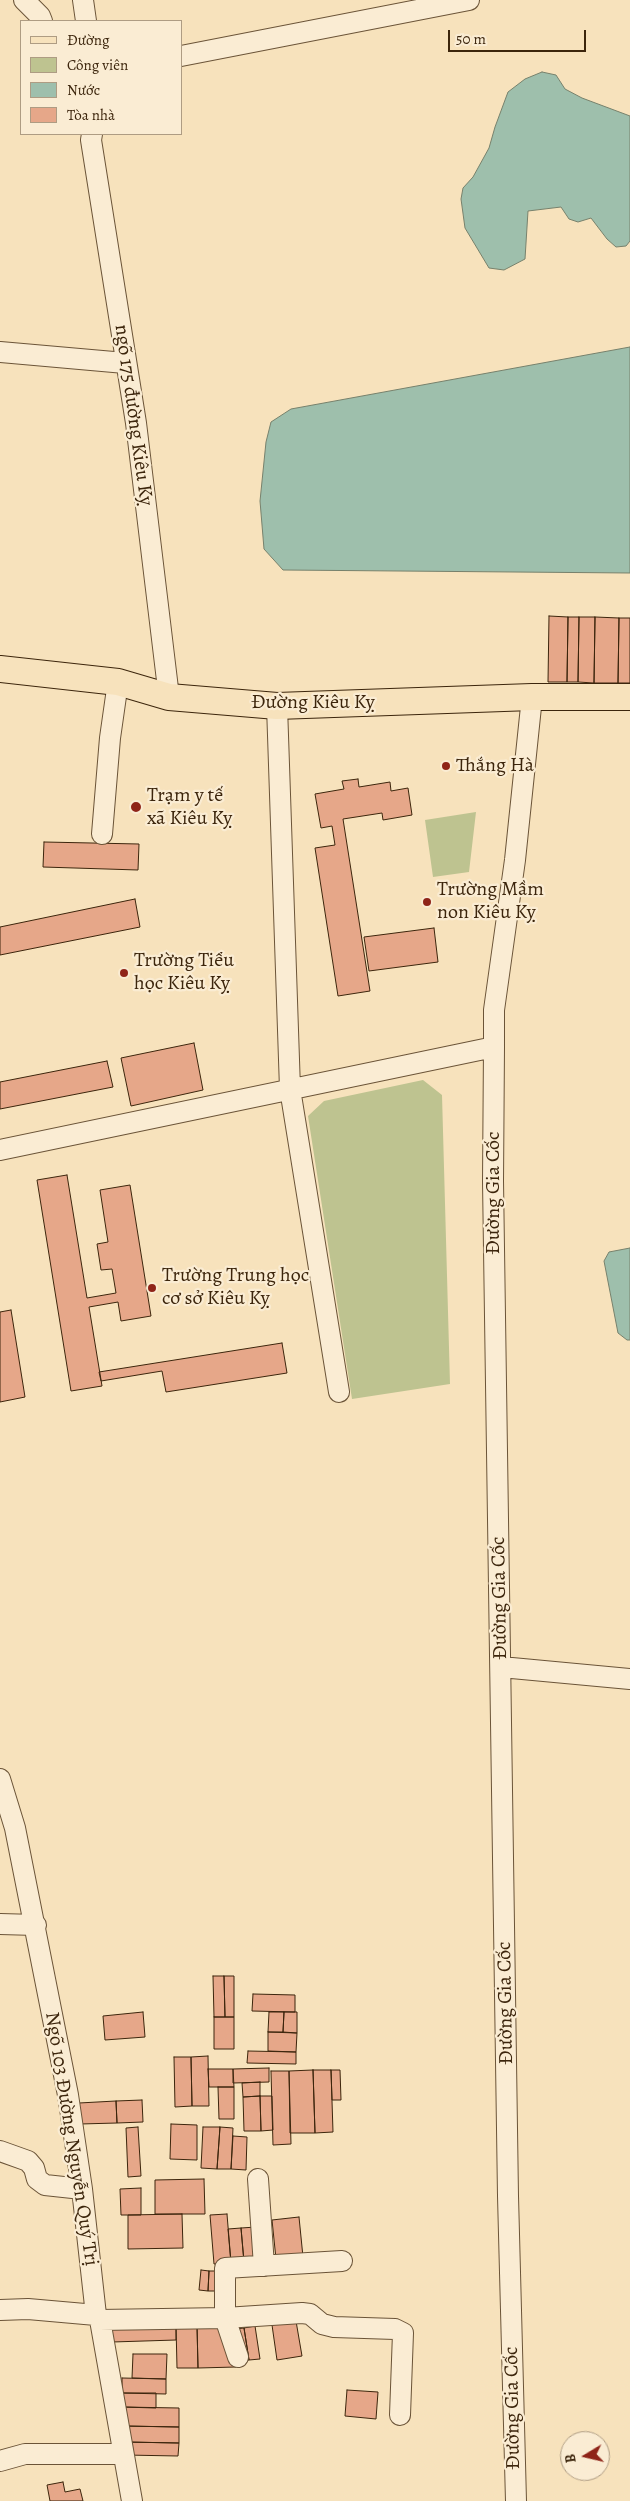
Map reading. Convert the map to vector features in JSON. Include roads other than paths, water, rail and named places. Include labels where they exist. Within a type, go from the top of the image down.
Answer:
[{"type":"main road","name":"Đường Kiêu Kỵ","points":[[0,669],[118,682],[169,697],[277,706],[532,697],[630,697]]},
{"type":"street","points":[[24,0],[42,20]]},
{"type":"street","points":[[83,0],[86,20]]},
{"type":"street","points":[[182,56],[469,0]]},
{"type":"street","name":"ngõ 175 đường Kiêu Kỵ","points":[[90,136],[136,423],[169,697]]},
{"type":"street","points":[[0,352],[125,363]]},
{"type":"street","points":[[102,834],[110,738],[118,682]]},
{"type":"street","name":"Đường Gia Cốc","points":[[516,2501],[493,1181],[494,1010],[515,860],[532,697]]},
{"type":"street","points":[[277,706],[290,1089],[339,1392]]},
{"type":"street","points":[[0,1150],[494,1047]]},
{"type":"street","points":[[501,1667],[630,1680]]},
{"type":"street","name":"Ngõ 103 Đường Nguyễn Quý Trị","points":[[0,1779],[15,1828],[36,1925],[68,2095],[98,2318],[132,2501]]},
{"type":"street","points":[[0,1924],[36,1925]]},
{"type":"street","points":[[0,2151],[28,2161],[34,2168],[37,2179],[45,2185],[82,2189]]},
{"type":"street","points":[[258,2179],[264,2266]]},
{"type":"street","points":[[238,2357],[225,2318],[225,2268],[342,2261]]},
{"type":"street","points":[[0,2310],[28,2309],[98,2318],[225,2318],[302,2313],[310,2314],[322,2324],[334,2327],[395,2329],[403,2333],[400,2415]]},
{"type":"street","points":[[0,2461],[25,2454],[123,2454]]},
{"type":"water","points":[[542,72],[556,75],[565,89],[582,98],[630,116],[630,241],[626,246],[616,247],[607,239],[591,218],[578,222],[569,219],[561,207],[528,211],[525,259],[504,270],[489,268],[465,228],[461,199],[463,188],[473,177],[489,148],[508,92],[525,79]]},
{"type":"water","points":[[630,347],[630,573],[283,570],[264,549],[260,501],[266,442],[271,422],[291,409]]},
{"type":"water","points":[[630,1248],[630,1340],[627,1340],[618,1333],[604,1261],[609,1252]]},
{"type":"place","name":"Thắng Hà","points":[[446,766]]},
{"type":"place","name":"Trạm y tế xã Kiêu Kỵ","points":[[136,807]]},
{"type":"place","name":"Trường Mầm non Kiêu Kỵ","points":[[427,902]]},
{"type":"place","name":"Trường Tiểu học Kiêu Kỵ","points":[[124,973]]},
{"type":"place","name":"Trường Trung học cơ sở Kiêu Kỵ","points":[[152,1288]]}]
